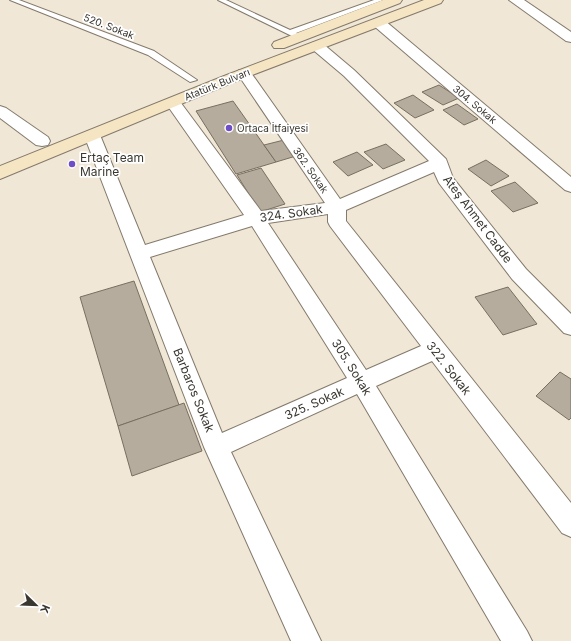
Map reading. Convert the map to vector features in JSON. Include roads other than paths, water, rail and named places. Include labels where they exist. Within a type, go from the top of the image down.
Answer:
[{"type":"main road","name":"Atatürk Bulvarı","points":[[0,158],[193,80],[294,35],[395,0]]},
{"type":"main road","name":"Atatürk Bulvarı","points":[[0,173],[244,73],[436,0]]},
{"type":"street","points":[[515,0],[571,38]]},
{"type":"street","name":"304. Sokak","points":[[379,22],[571,186]]},
{"type":"street","name":"Ateş Ahmet Cadde","points":[[317,46],[349,73],[440,163],[445,179],[519,274],[571,327]]},
{"type":"street","name":"362. Sokak","points":[[244,73],[337,207]]},
{"type":"street","name":"305. Sokak","points":[[173,102],[256,218],[362,382],[517,641]]},
{"type":"street","points":[[0,111],[42,141]]},
{"type":"street","name":"Barbaros Sokak","points":[[92,135],[216,447],[306,641]]},
{"type":"street","name":"324. Sokak","points":[[139,254],[256,218],[337,207],[440,163]]},
{"type":"street","name":"322. Sokak","points":[[337,207],[337,222],[434,350],[571,524]]},
{"type":"street","name":"325. Sokak","points":[[216,447],[434,350]]},
{"type":"lane","name":"520. Sokak","points":[[13,0],[151,53],[193,80]]},
{"type":"lane","points":[[222,0],[294,35],[380,0]]},
{"type":"place","name":"Ortaca İtfaiyesi","points":[[229,128]]},
{"type":"place","name":"Ertaç Team Marine","points":[[72,164]]}]
